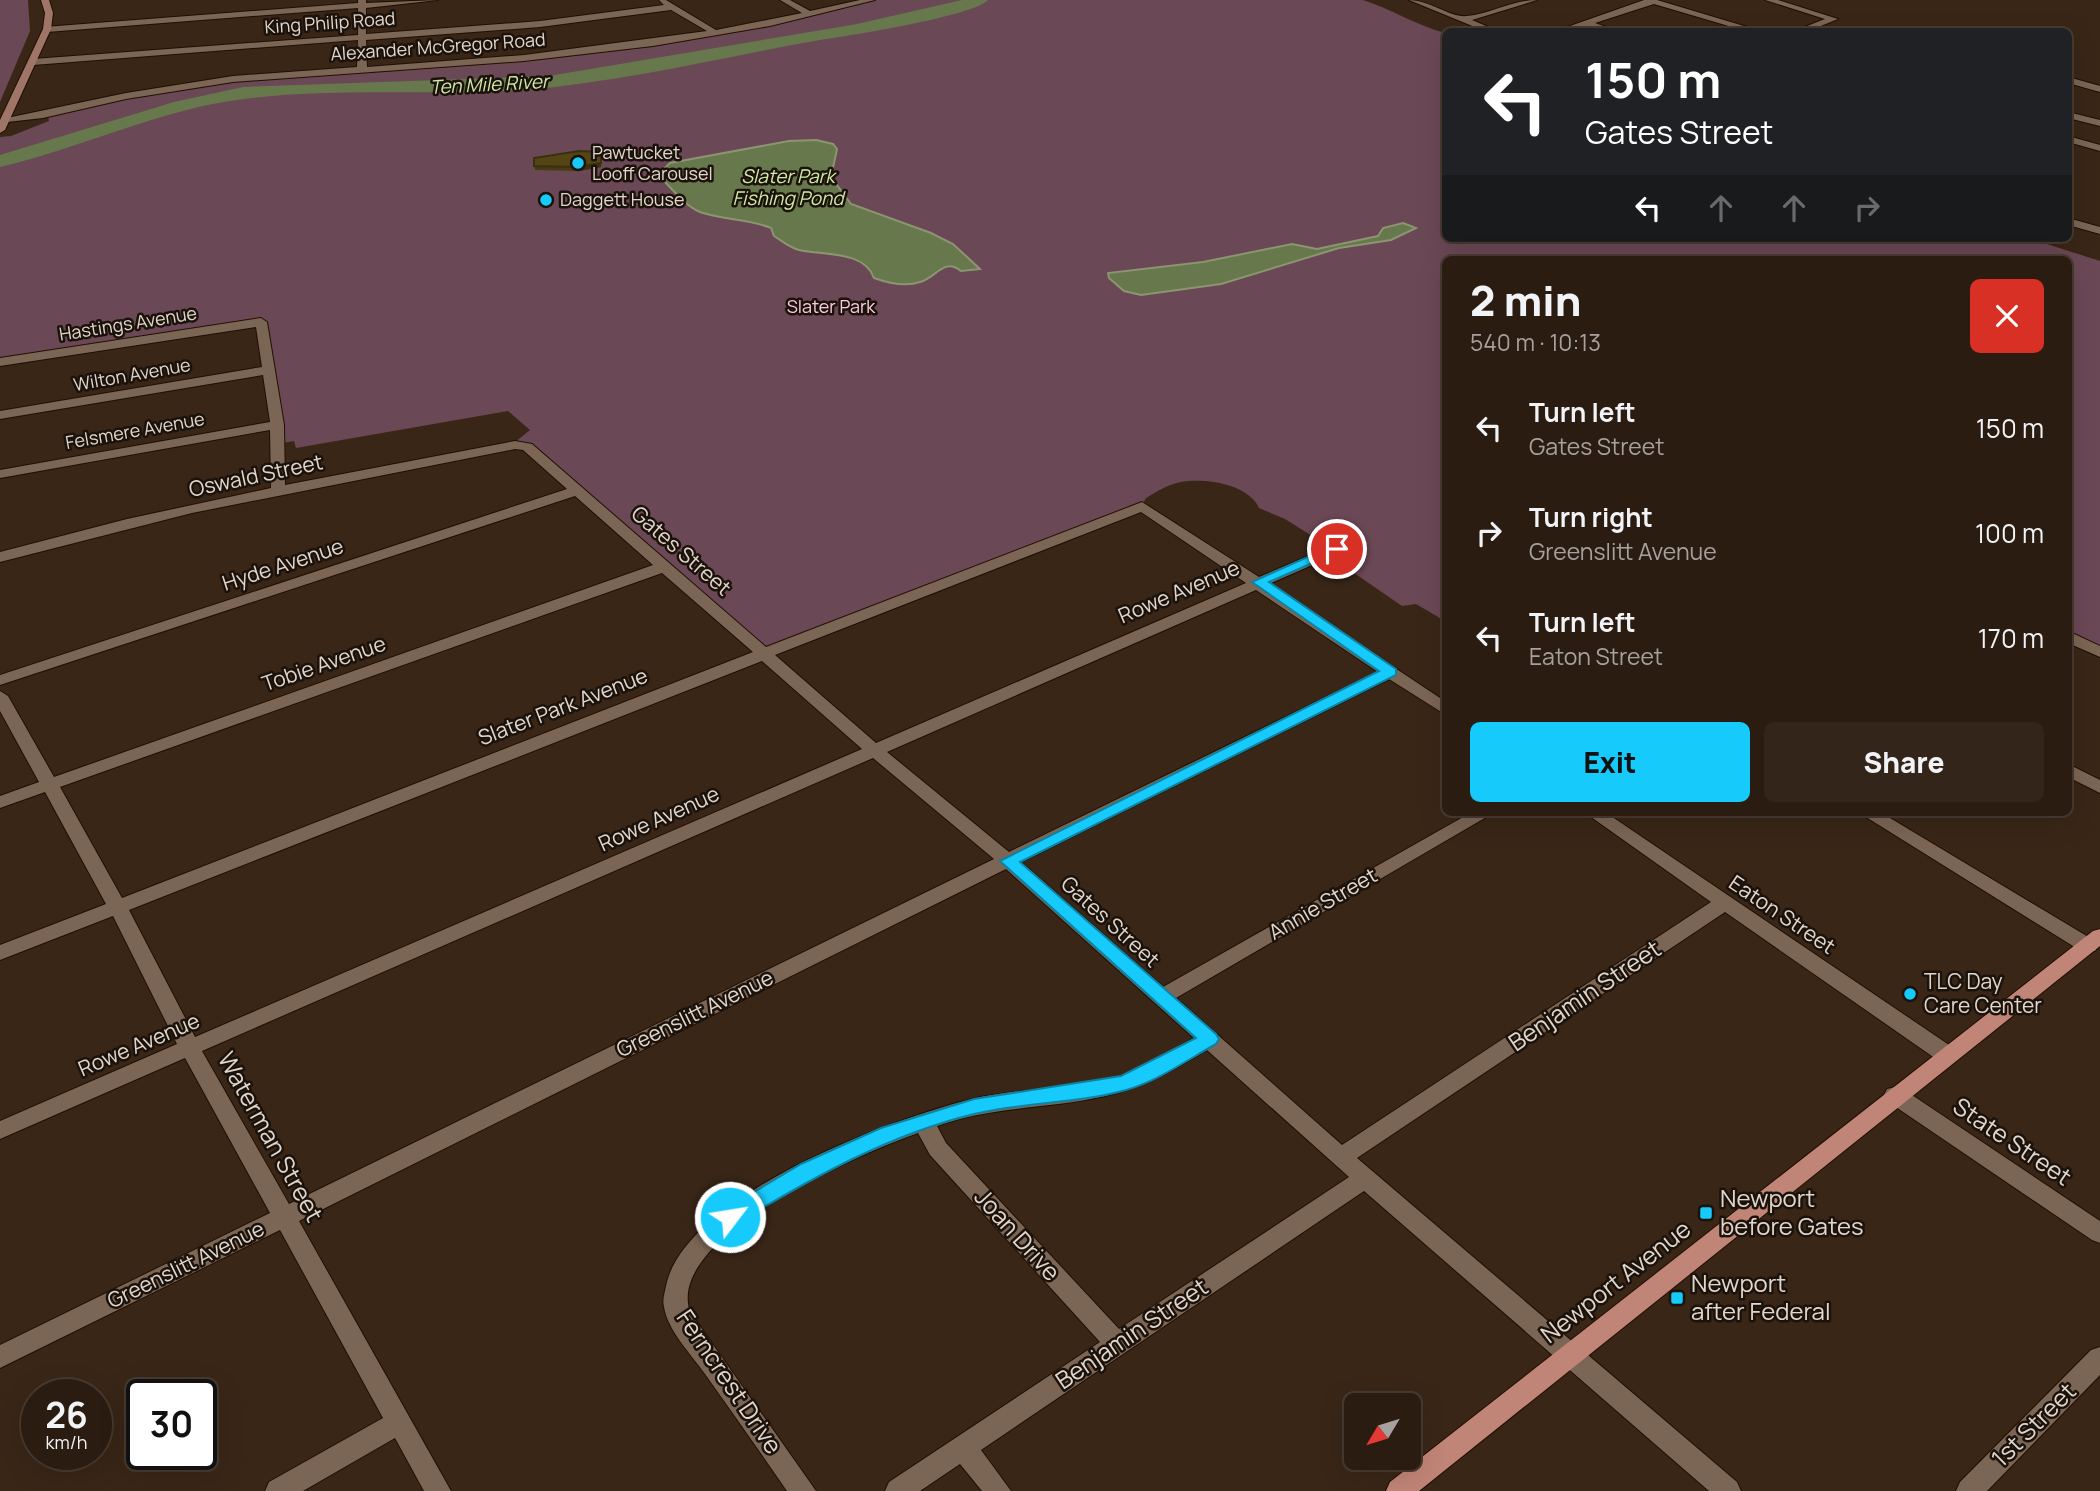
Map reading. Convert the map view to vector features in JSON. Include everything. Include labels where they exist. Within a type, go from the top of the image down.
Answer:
[{"type":"main road","points":[[0,130],[47,29],[49,13],[45,0]]},
{"type":"main road","name":"Newport Avenue","points":[[1399,1491],[1895,1095],[2094,941]]},
{"type":"street","points":[[47,29],[362,2],[434,0]]},
{"type":"street","points":[[660,0],[716,33]]},
{"type":"street","points":[[784,0],[809,14]]},
{"type":"street","name":"Alexander McGregor Road","points":[[7,119],[43,115],[126,96],[198,84],[566,54],[716,33],[871,0]]},
{"type":"street","points":[[1463,20],[1533,0]]},
{"type":"street","points":[[1769,0],[1834,19],[1808,28]]},
{"type":"street","points":[[1419,1],[1485,28]]},
{"type":"street","points":[[1570,28],[1650,1],[1746,28]]},
{"type":"street","points":[[362,2],[362,69]]},
{"type":"street","name":"King Philip Road","points":[[33,62],[540,24],[671,7]]},
{"type":"street","points":[[1587,23],[1603,28]]},
{"type":"street","points":[[2072,81],[2100,89]]},
{"type":"street","points":[[2072,116],[2100,123]]},
{"type":"street","points":[[2072,140],[2100,148]]},
{"type":"street","points":[[2072,222],[2100,231]]},
{"type":"street","name":"Hastings Avenue","points":[[0,362],[261,322],[269,370]]},
{"type":"street","points":[[269,370],[277,425],[278,493]]},
{"type":"street","name":"Wilton Avenue","points":[[0,415],[269,370]]},
{"type":"street","name":"Felsmere Avenue","points":[[0,474],[277,425]]},
{"type":"street","name":"Oswald Street","points":[[0,557],[78,535],[522,445]]},
{"type":"street","name":"Gates Street","points":[[522,445],[579,490],[663,567],[874,750],[1008,861],[1341,1157],[1728,1491]]},
{"type":"street","name":"Hyde Avenue","points":[[0,680],[579,490]]},
{"type":"street","name":"Slater Park Avenue","points":[[0,953],[1142,506],[1259,582]]},
{"type":"street","name":"Rowe Avenue","points":[[0,1130],[1337,549]]},
{"type":"street","name":"Tobie Avenue","points":[[0,802],[663,567]]},
{"type":"street","points":[[1259,582],[1442,707]]},
{"type":"street","points":[[2072,638],[2100,652]]},
{"type":"street","name":"Greenslitt Avenue","points":[[0,1357],[1390,672]]},
{"type":"street","name":"Waterman Street","points":[[0,696],[117,906],[190,1048],[438,1491]]},
{"type":"street","points":[[2072,771],[2100,787]]},
{"type":"street","name":"Annie Street","points":[[1161,997],[1479,816]]},
{"type":"street","name":"Eaton Street","points":[[1599,816],[1947,1055]]},
{"type":"street","points":[[1874,816],[2094,941]]},
{"type":"street","name":"Benjamin Street","points":[[1341,1157],[1724,903]]},
{"type":"street","name":"Ferncrest Drive","points":[[803,1491],[694,1339],[675,1304],[678,1276],[699,1243],[730,1217],[830,1160],[924,1122],[974,1107],[1123,1083],[1148,1073],[1209,1039]]},
{"type":"street","name":"State Street","points":[[1895,1095],[2100,1233]]},
{"type":"street","name":"Joan Drive","points":[[924,1122],[938,1149],[1117,1344]]},
{"type":"street","name":"Benjamin Street","points":[[898,1491],[1365,1178]]},
{"type":"street","name":"1st Street","points":[[1969,1491],[2100,1358]]},
{"type":"street","points":[[278,1491],[400,1422]]},
{"type":"street","points":[[963,1448],[998,1491]]},
{"type":"green space","points":[[0,0],[28,0],[30,31],[0,102]]},
{"type":"green space","name":"Slater Park","points":[[870,0],[1363,0],[1442,32],[1442,242],[2041,242],[2100,261],[2100,649],[2072,635],[2072,256],[1442,256],[1442,619],[1416,604],[1402,606],[1325,553],[1331,548],[1285,519],[1259,508],[1246,493],[1214,482],[1191,481],[1172,484],[1146,498],[1143,503],[766,649],[563,477],[514,443],[530,430],[508,411],[296,448],[294,441],[276,444],[272,349],[266,323],[0,359],[0,137],[11,136],[49,121],[48,115],[206,83],[494,60],[662,42]]},
{"type":"water","name":"Slater Park Fishing Pond","points":[[816,140],[833,144],[837,149],[831,177],[851,204],[931,233],[953,244],[980,269],[961,271],[955,267],[945,267],[926,280],[909,284],[879,280],[874,278],[862,263],[852,258],[796,249],[774,236],[771,228],[700,212],[683,201],[658,175],[670,163],[789,141]]},
{"type":"water","points":[[1403,223],[1416,228],[1391,240],[1339,248],[1221,284],[1141,295],[1124,291],[1109,278],[1108,273],[1203,262],[1292,244],[1317,249],[1378,236],[1383,228]]},
{"type":"building","points":[[579,151],[601,152],[601,163],[578,167],[534,166],[534,158]]},
{"type":"waterway","name":"Ten Mile River","points":[[0,161],[31,154],[212,98],[313,88],[488,86],[549,82],[888,23],[980,0]]},
{"type":"place","name":"Pawtucket Looff Carousel","points":[[578,163]]},
{"type":"place","name":"Daggett House","points":[[546,200]]},
{"type":"place","name":"TLC Day Care Center","points":[[1910,994]]},
{"type":"place","name":"Newport before Gates","points":[[1706,1213]]},
{"type":"place","name":"Newport after Federal","points":[[1677,1298]]},
{"type":"route","points":[[730,1217],[808,1170],[888,1134],[974,1107],[1095,1090],[1123,1083],[1148,1073],[1209,1039],[1008,861],[1215,761],[1390,672],[1259,582],[1337,549]]}]
